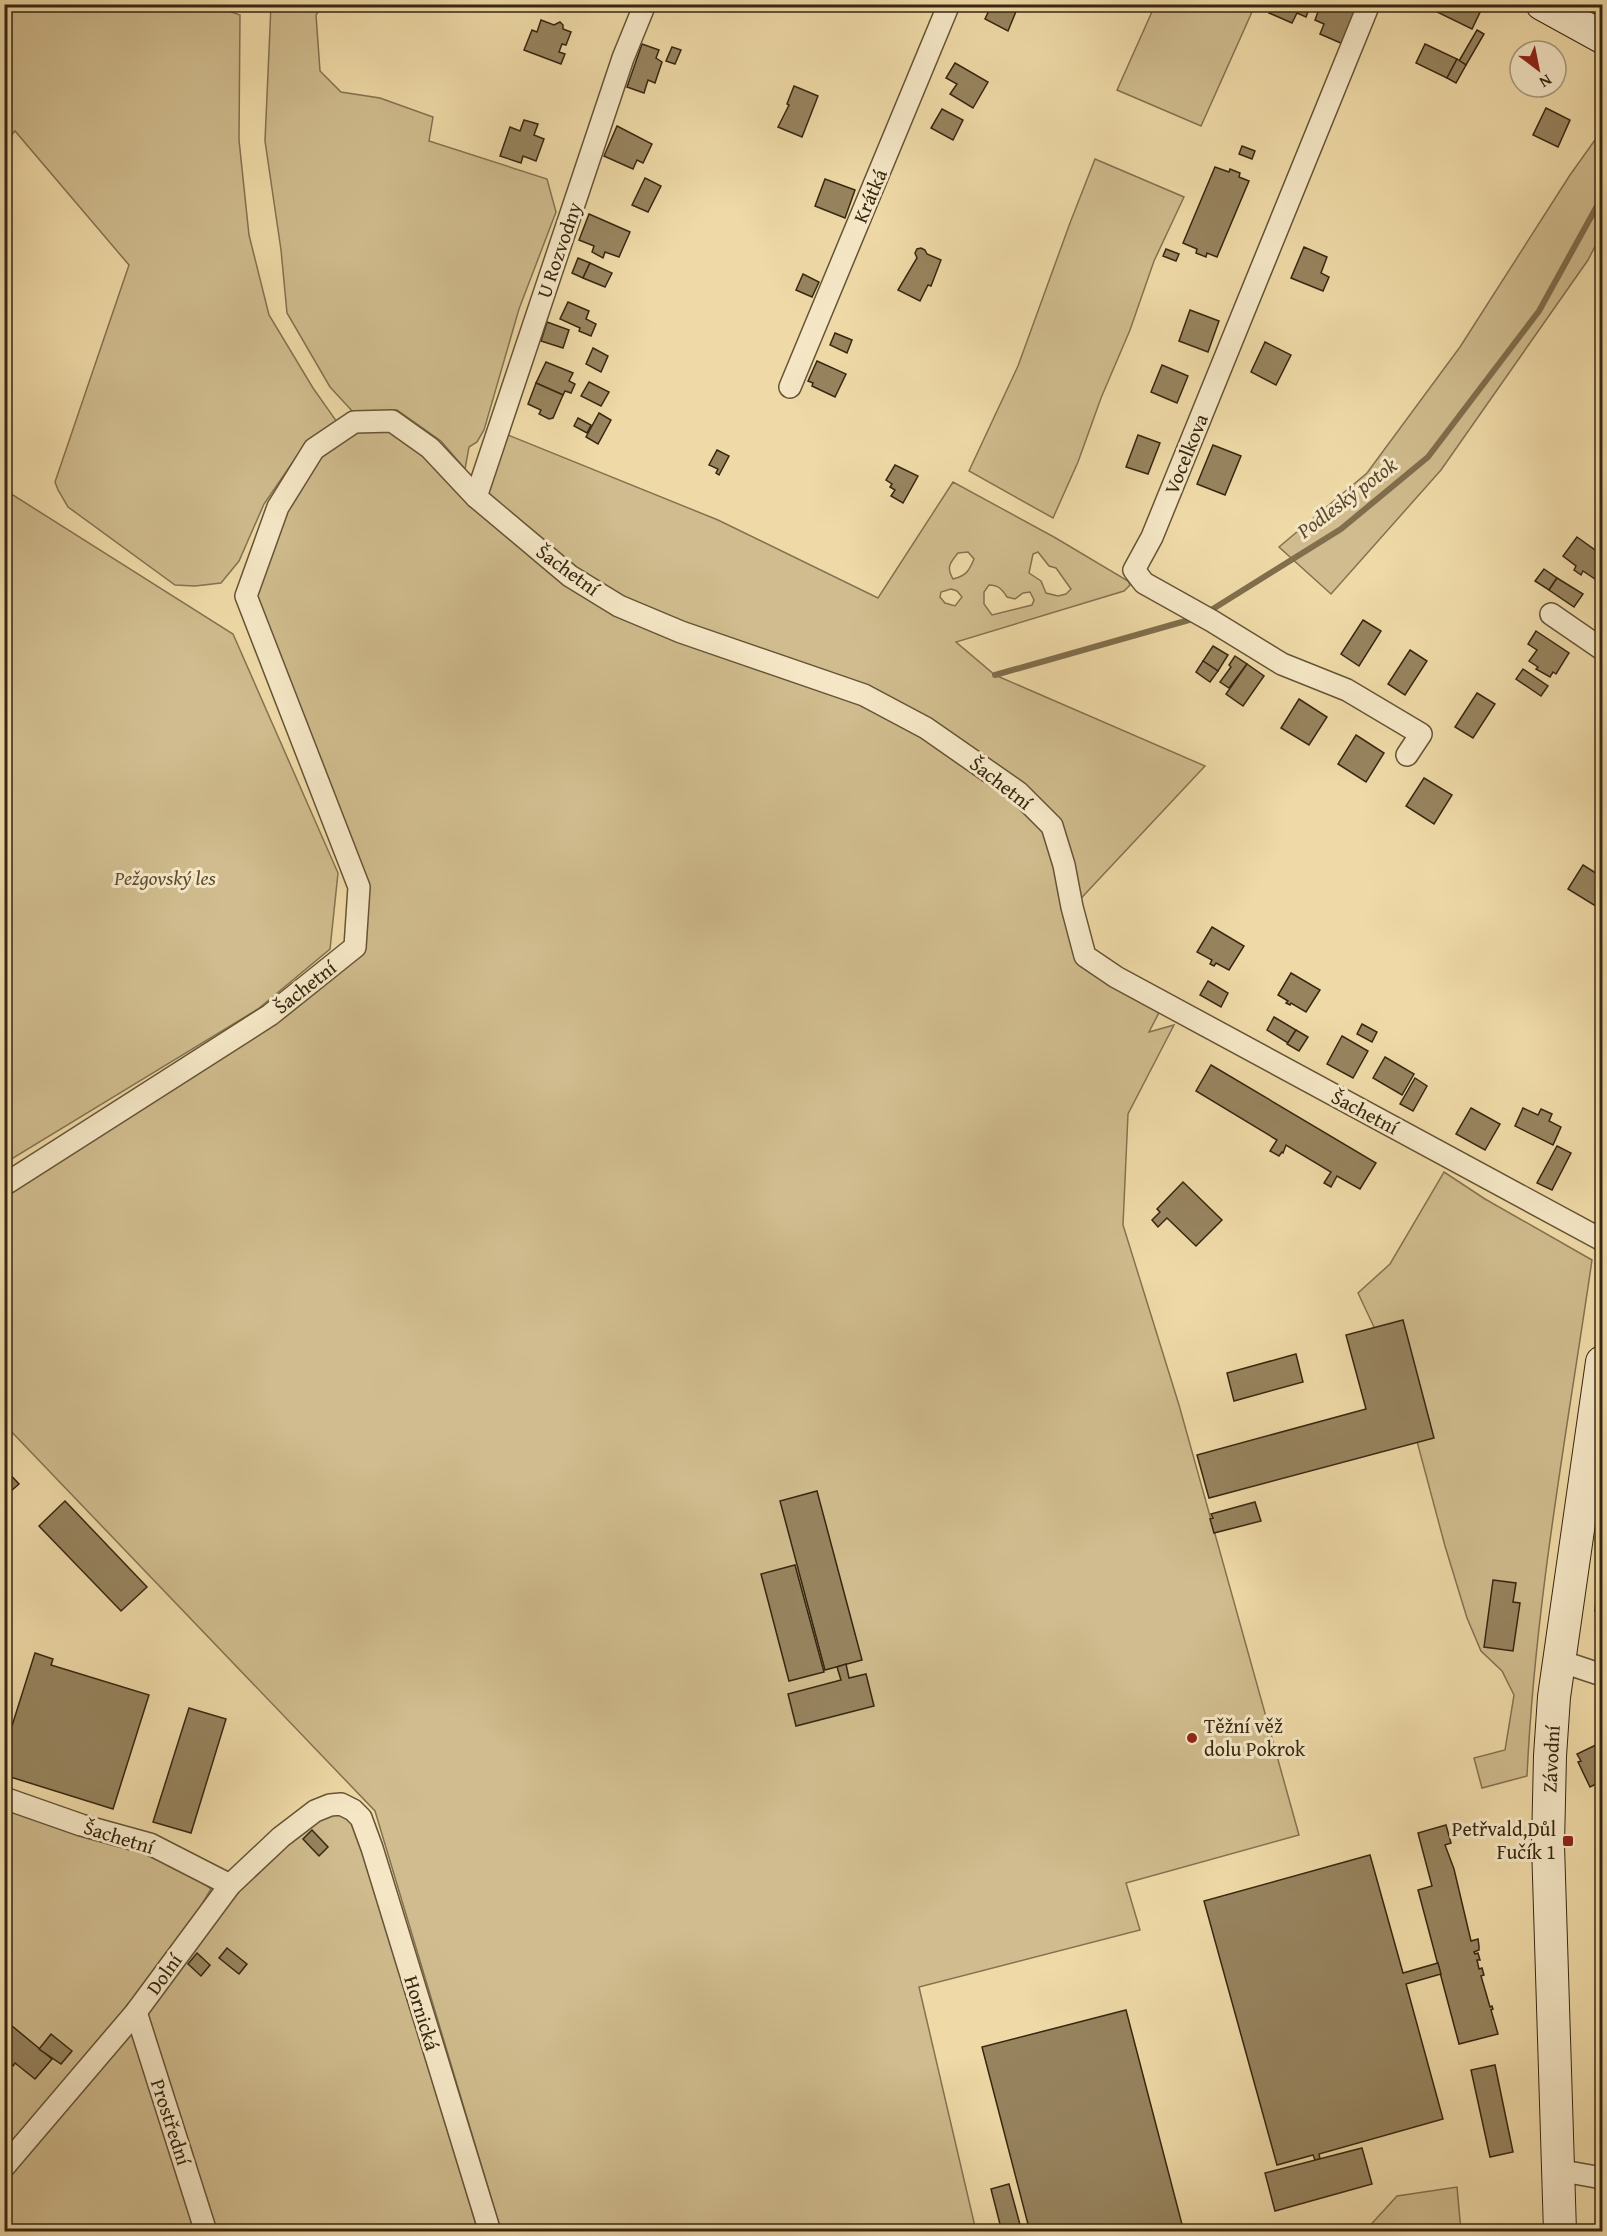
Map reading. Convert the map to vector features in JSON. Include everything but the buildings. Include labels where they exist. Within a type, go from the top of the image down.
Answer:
[{"type":"street","name":"U Rozvodny","points":[[476,497],[623,58],[645,4]]},
{"type":"street","name":"Krátká","points":[[790,387],[949,4]]},
{"type":"street","name":"Vocelkova","points":[[1369,4],[1152,537],[1134,570],[1144,583],[1282,664],[1347,690],[1421,734],[1407,755]]},
{"type":"street","points":[[1542,4],[1602,37]]},
{"type":"street","name":"Šachetní","points":[[4,1185],[270,1015],[355,947],[359,887],[246,596],[278,507],[314,449],[354,422],[392,421],[430,448],[476,497],[570,576],[620,606],[681,632],[864,695],[926,729],[1018,792],[1052,826],[1086,956],[1116,977],[1602,1240]]},
{"type":"street","points":[[1551,614],[1602,649]]},
{"type":"street","name":"Závodní","points":[[1560,2232],[1548,1845],[1554,1697],[1602,1362]]},
{"type":"street","points":[[1560,1661],[1602,1675]]},
{"type":"street","name":"Šachetní","points":[[4,1798],[81,1825],[150,1844],[230,1885]]},
{"type":"street","name":"Dolní","points":[[4,2167],[136,2012],[230,1885],[281,1837],[315,1811],[330,1805],[341,1804]]},
{"type":"street","name":"Hornická","points":[[341,1804],[353,1810],[361,1818],[372,1848],[490,2232]]},
{"type":"street","name":"Prostřední","points":[[136,2012],[206,2232]]},
{"type":"street","points":[[1559,2175],[1574,2174],[1602,2178]]},
{"type":"green space","points":[[209,4],[240,15],[239,140],[249,235],[269,315],[313,388],[337,422],[301,450],[264,504],[239,561],[221,583],[195,586],[175,585],[68,507],[55,482],[129,265],[15,131],[5,142],[5,5]]},
{"type":"green space","points":[[271,5],[323,5],[316,15],[320,71],[341,92],[380,98],[433,117],[429,141],[547,179],[556,212],[519,309],[484,430],[477,442],[469,447],[465,469],[441,441],[397,410],[354,413],[330,387],[287,313],[281,250],[265,141]]},
{"type":"green space","points":[[1155,5],[1236,5],[1252,12],[1201,126],[1117,90]]},
{"type":"green space","points":[[1602,130],[1602,233],[1588,260],[1441,470],[1331,594],[1279,547],[1367,473],[1460,347],[1570,175]]},
{"type":"green space","points":[[1095,159],[1184,197],[1154,261],[1130,330],[1101,398],[1078,462],[1053,518],[969,471],[1018,366]]},
{"type":"green space","points":[[392,421],[476,496],[498,431],[718,520],[878,598],[953,482],[1054,537],[1128,581],[1130,585],[1124,591],[956,642],[995,675],[1205,766],[1072,908],[1086,956],[1164,1003],[1149,1032],[1174,1025],[1128,1114],[1123,1225],[1179,1405],[1299,1835],[1126,1883],[1140,1930],[919,1987],[976,2231],[501,2231],[375,1811],[5,1425],[5,1185],[355,947],[359,887],[246,596],[278,507],[349,425]],"holes":[[[968,552],[974,559],[966,572],[953,579],[950,565],[958,553]],[[1038,552],[1049,566],[1056,568],[1071,589],[1066,594],[1058,596],[1046,593],[1041,581],[1029,573],[1033,554]],[[989,585],[992,585],[1000,588],[1007,597],[1015,599],[1023,593],[1030,592],[1034,600],[1032,605],[992,615],[984,604],[984,592]],[[951,589],[957,591],[962,597],[955,606],[945,603],[940,597],[941,592]]]},
{"type":"green space","name":"Pežgovský les","points":[[5,490],[233,634],[338,873],[330,949],[258,1009],[5,1163]]},
{"type":"green space","points":[[1444,1172],[1485,1199],[1592,1260],[1544,1582],[1527,1776],[1482,1788],[1474,1758],[1505,1750],[1514,1695],[1502,1671],[1481,1651],[1467,1618],[1445,1546],[1403,1389],[1358,1293],[1390,1264]]},
{"type":"green space","points":[[4,1800],[138,1847],[188,1873],[211,1889],[188,1928],[125,2010],[92,2047],[5,2157]]},
{"type":"green space","points":[[315,1811],[352,1816],[478,2231],[5,2232],[5,2167],[230,1885]]},
{"type":"green space","points":[[1457,2187],[1461,2231],[1365,2231],[1397,2196]]},
{"type":"waterway","name":"Podleský potok","points":[[1208,612],[1341,529],[1428,457],[1539,311],[1602,197]]},
{"type":"waterway","name":"Podleský potok","points":[[995,675],[1196,618]]},
{"type":"place","name":"Těžní věž dolu Pokrok","points":[[1192,1738]]},
{"type":"place","name":"Petřvald,Důl Fučík 1","points":[[1568,1841]]}]
